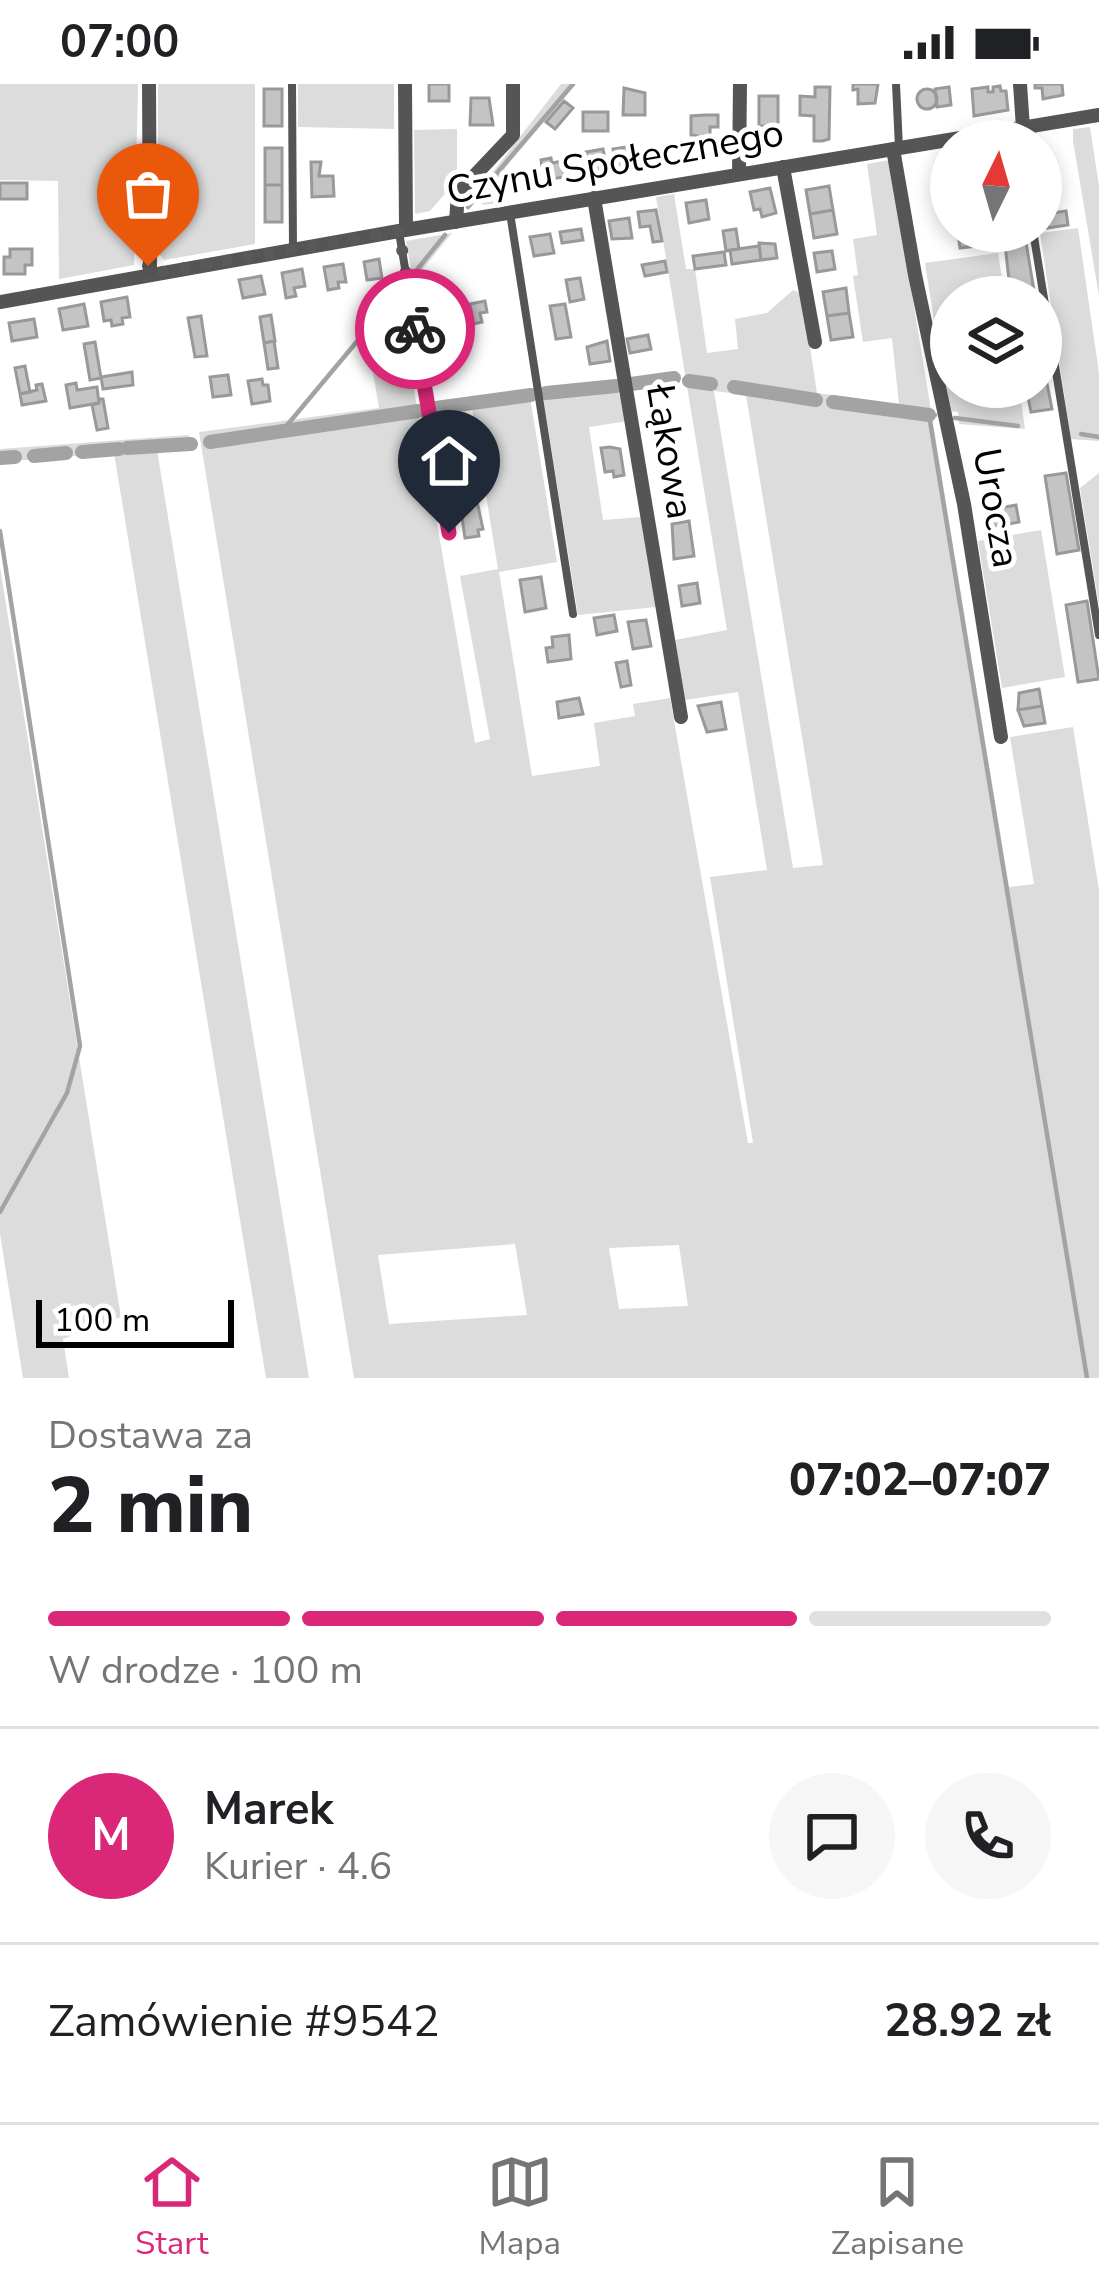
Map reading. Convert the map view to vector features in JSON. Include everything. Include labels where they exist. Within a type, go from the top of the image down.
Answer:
[{"type":"street","points":[[149,84],[150,274]]},
{"type":"street","points":[[402,231],[405,84]]},
{"type":"street","points":[[456,223],[458,193],[513,136],[512,84]]},
{"type":"street","points":[[739,175],[740,84]]},
{"type":"street","points":[[1019,120],[1020,84]]},
{"type":"street","name":"Czynu Społecznego","points":[[1062,123],[1099,115]]},
{"type":"street","name":"Czynu Społecznego","points":[[0,302],[930,144]]},
{"type":"street","name":"Urocza","points":[[896,149],[915,275],[964,504],[1001,737]]},
{"type":"street","points":[[783,167],[815,342]]},
{"type":"street","name":"Łąkowa","points":[[594,198],[681,716]]},
{"type":"lane","points":[[292,84],[293,249]]},
{"type":"lane","points":[[896,84],[896,149]]},
{"type":"lane","points":[[510,213],[573,614]]},
{"type":"lane","points":[[402,231],[449,533]]},
{"type":"lane","points":[[1037,252],[1099,635]]},
{"type":"shaded area","points":[[0,84],[138,84],[134,265],[59,279],[58,181],[0,180]]},
{"type":"shaded area","points":[[158,84],[255,84],[255,244],[164,260],[158,253]]},
{"type":"shaded area","points":[[298,84],[394,84],[394,129],[298,127]]},
{"type":"shaded area","points":[[561,84],[576,84],[505,168],[506,202],[483,205],[474,196]]},
{"type":"shaded area","points":[[1090,127],[1099,186],[1099,296],[1073,141],[1073,129]]},
{"type":"shaded area","points":[[457,129],[457,180],[430,211],[415,214],[414,130]]},
{"type":"shaded area","points":[[890,160],[1009,887],[1034,884],[1010,737],[1073,727],[1099,890],[1099,1378],[354,1378],[199,432],[379,408],[365,324],[396,286],[475,743],[490,739],[460,576],[498,569],[472,409],[434,414],[433,403],[529,391],[557,562],[499,572],[532,776],[600,766],[594,723],[635,716],[633,704],[670,698],[748,1143],[753,1143],[710,877],[767,870],[738,692],[685,700],[675,640],[727,630],[656,197],[674,194],[686,269],[695,269],[707,353],[738,349],[735,319],[767,313],[793,290],[802,294],[817,393],[899,404],[892,338],[863,342],[853,276],[858,275],[853,239],[877,235],[867,164]],"holes":[[[714,391],[746,395],[823,865],[793,868]],[[515,1244],[527,1315],[389,1324],[378,1255]],[[679,1245],[688,1306],[619,1309],[609,1248]]]},
{"type":"shaded area","points":[[1078,228],[1099,373],[1099,441],[1071,439],[1062,379],[1062,276],[1046,276],[1043,252],[1062,252],[1062,230]]},
{"type":"shaded area","points":[[452,233],[413,281],[406,241]]},
{"type":"shaded area","points":[[998,253],[1002,276],[930,276],[930,295],[925,263]]},
{"type":"shaded area","points":[[620,381],[628,421],[589,427],[603,520],[641,517],[656,607],[578,615],[542,390]]},
{"type":"shaded area","points":[[1022,408],[1025,429],[959,424],[958,412],[948,411]]},
{"type":"shaded area","points":[[189,435],[191,446],[157,450],[309,1378],[266,1378],[114,453],[0,462],[0,449]]},
{"type":"shaded area","points":[[1099,473],[1099,606],[1080,488]]},
{"type":"shaded area","points":[[1041,530],[1065,677],[1002,688],[978,541]]},
{"type":"shaded area","points":[[0,567],[121,1317],[63,1339],[69,1378],[23,1378],[0,1234]]},
{"type":"building","points":[[429,84],[449,84],[449,101],[429,101]]},
{"type":"building","points":[[853,84],[878,84],[875,103],[858,104],[858,89],[853,90]]},
{"type":"building","points":[[1035,84],[1062,84],[1063,95],[1043,99],[1042,88]]},
{"type":"building","points":[[815,87],[830,87],[829,139],[822,141],[814,141],[814,116],[800,115],[800,96],[815,97]]},
{"type":"building","points":[[949,87],[951,105],[937,107],[935,89]]},
{"type":"building","points":[[988,87],[993,92],[993,87],[1006,91],[1008,110],[974,116],[972,89]]},
{"type":"building","points":[[624,88],[645,93],[645,115],[623,115]]},
{"type":"building","points":[[264,89],[282,89],[282,126],[264,126]]},
{"type":"building","points":[[927,89],[937,99],[927,109],[917,99]]},
{"type":"building","points":[[759,96],[778,96],[778,126],[759,126]]},
{"type":"building","points":[[471,98],[489,98],[493,125],[470,125]]},
{"type":"building","points":[[564,101],[573,108],[555,129],[546,122]]},
{"type":"building","points":[[583,112],[608,112],[608,131],[583,131]]},
{"type":"building","points":[[718,115],[718,127],[710,127],[710,138],[691,135],[691,116]]},
{"type":"building","points":[[633,146],[636,165],[616,169],[613,149]]},
{"type":"building","points":[[265,148],[282,148],[282,185],[265,185]]},
{"type":"building","points":[[603,149],[607,170],[590,173],[586,152]]},
{"type":"building","points":[[551,158],[552,163],[568,160],[571,176],[544,180],[541,160]]},
{"type":"building","points":[[311,162],[321,162],[319,176],[333,176],[334,196],[312,197]]},
{"type":"building","points":[[0,183],[27,183],[27,199],[0,199]]},
{"type":"building","points":[[265,185],[282,185],[282,222],[265,222]]},
{"type":"building","points":[[829,186],[833,210],[810,214],[806,190]]},
{"type":"building","points":[[770,188],[776,213],[762,217],[760,209],[754,210],[750,192]]},
{"type":"building","points":[[706,200],[709,219],[689,223],[686,203]]},
{"type":"building","points":[[656,210],[662,241],[653,242],[650,226],[640,227],[638,212]]},
{"type":"building","points":[[833,210],[837,234],[814,238],[810,214]]},
{"type":"building","points":[[629,218],[632,238],[612,239],[609,221]]},
{"type":"building","points":[[581,229],[583,240],[562,243],[560,232]]},
{"type":"building","points":[[736,229],[739,249],[726,251],[723,231]]},
{"type":"building","points":[[550,234],[554,253],[534,256],[530,237]]},
{"type":"building","points":[[759,243],[775,244],[777,258],[761,260]]},
{"type":"building","points":[[759,246],[761,260],[732,264],[730,250]]},
{"type":"building","points":[[10,249],[32,249],[32,265],[25,265],[25,274],[4,274],[4,257],[10,257]]},
{"type":"building","points":[[832,251],[835,269],[817,272],[814,253]]},
{"type":"building","points":[[724,252],[726,265],[695,269],[693,256]]},
{"type":"building","points":[[1006,252],[1028,252],[1032,276],[1009,276]]},
{"type":"building","points":[[379,259],[382,278],[367,280],[364,262]]},
{"type":"building","points":[[665,261],[667,272],[645,276],[642,265]]},
{"type":"building","points":[[343,264],[346,282],[328,290],[324,267]]},
{"type":"building","points":[[302,269],[305,286],[294,288],[296,296],[286,298],[282,273]]},
{"type":"building","points":[[261,276],[265,294],[243,298],[239,280]]},
{"type":"building","points":[[580,278],[584,299],[570,302],[566,280]]},
{"type":"building","points":[[443,280],[446,305],[429,308],[426,283]]},
{"type":"building","points":[[846,288],[849,313],[827,316],[823,292]]},
{"type":"building","points":[[127,297],[130,317],[112,326],[111,320],[104,321],[101,302]]},
{"type":"building","points":[[485,301],[482,322],[473,324],[470,304]]},
{"type":"building","points":[[84,304],[88,326],[63,330],[59,309]]},
{"type":"building","points":[[565,304],[571,337],[556,339],[550,306]]},
{"type":"building","points":[[446,305],[450,331],[433,333],[429,308]]},
{"type":"building","points":[[849,313],[853,337],[831,340],[827,316]]},
{"type":"building","points":[[271,315],[275,341],[264,343],[260,317]]},
{"type":"building","points":[[201,316],[207,356],[195,357],[188,318]]},
{"type":"building","points":[[34,319],[37,337],[12,341],[9,323]]},
{"type":"building","points":[[648,335],[651,349],[630,353],[627,339]]},
{"type":"building","points":[[274,341],[278,368],[268,369],[264,343]]},
{"type":"building","points":[[607,341],[610,361],[590,364],[587,347]]},
{"type":"building","points":[[95,342],[101,378],[90,380],[84,344]]},
{"type":"building","points":[[25,366],[30,392],[20,394],[15,368]]},
{"type":"building","points":[[132,372],[133,385],[103,389],[101,377]]},
{"type":"building","points":[[228,375],[231,395],[213,397],[210,377]]},
{"type":"building","points":[[262,379],[270,401],[252,404],[248,381]]},
{"type":"building","points":[[76,383],[77,390],[97,387],[99,403],[70,408],[66,385]]},
{"type":"building","points":[[42,384],[46,401],[22,405],[20,394]]},
{"type":"building","points":[[103,399],[108,428],[97,430],[92,405]]},
{"type":"building","points":[[465,447],[466,453],[471,452],[474,481],[457,484],[451,449]]},
{"type":"building","points":[[601,448],[620,449],[624,475],[605,472]]},
{"type":"building","points":[[1066,473],[1079,550],[1057,554],[1045,476]]},
{"type":"building","points":[[477,501],[483,529],[478,530],[479,536],[465,538],[460,504]]},
{"type":"building","points":[[1016,505],[1019,522],[992,527],[989,510]]},
{"type":"building","points":[[689,521],[694,556],[674,559],[672,524]]},
{"type":"building","points":[[541,577],[546,608],[525,612],[520,580]]},
{"type":"building","points":[[697,583],[700,603],[682,606],[679,586]]},
{"type":"building","points":[[1087,601],[1099,679],[1078,682],[1066,605]]},
{"type":"building","points":[[614,615],[617,631],[597,635],[594,618]]},
{"type":"building","points":[[646,620],[651,646],[633,649],[628,622]]},
{"type":"building","points":[[569,635],[571,659],[548,662],[546,648],[553,647],[552,637]]},
{"type":"building","points":[[627,661],[631,685],[621,687],[616,663]]},
{"type":"building","points":[[1039,689],[1042,706],[1018,710],[1019,693]]},
{"type":"building","points":[[579,698],[583,714],[559,718],[557,702]]},
{"type":"building","points":[[721,702],[726,729],[707,732],[698,706]]},
{"type":"building","points":[[1042,706],[1045,723],[1024,726],[1018,710]]},
{"type":"waterway","points":[[468,207],[573,84]]},
{"type":"waterway","points":[[415,272],[445,235]]},
{"type":"waterway","points":[[283,430],[395,296]]},
{"type":"waterway","points":[[631,384],[674,378]]},
{"type":"waterway","points":[[689,381],[711,384]]},
{"type":"waterway","points":[[546,393],[616,386]]},
{"type":"waterway","points":[[734,387],[816,400]]},
{"type":"waterway","points":[[436,408],[531,395]]},
{"type":"waterway","points":[[833,402],[929,415]]},
{"type":"waterway","points":[[210,442],[418,411]]},
{"type":"waterway","points":[[935,415],[929,415],[1087,1378]]},
{"type":"waterway","points":[[955,418],[1018,426]]},
{"type":"waterway","points":[[1081,434],[1099,437]]},
{"type":"waterway","points":[[127,448],[191,444]]},
{"type":"waterway","points":[[82,452],[119,449]]},
{"type":"waterway","points":[[34,456],[66,453]]},
{"type":"waterway","points":[[0,458],[15,457]]},
{"type":"waterway","points":[[0,531],[80,1046],[67,1093],[0,1212]]},
{"type":"way so far","points":[[148,266],[150,274],[399,231],[415,329]]},
{"type":"route","points":[[415,329],[449,533]]}]
